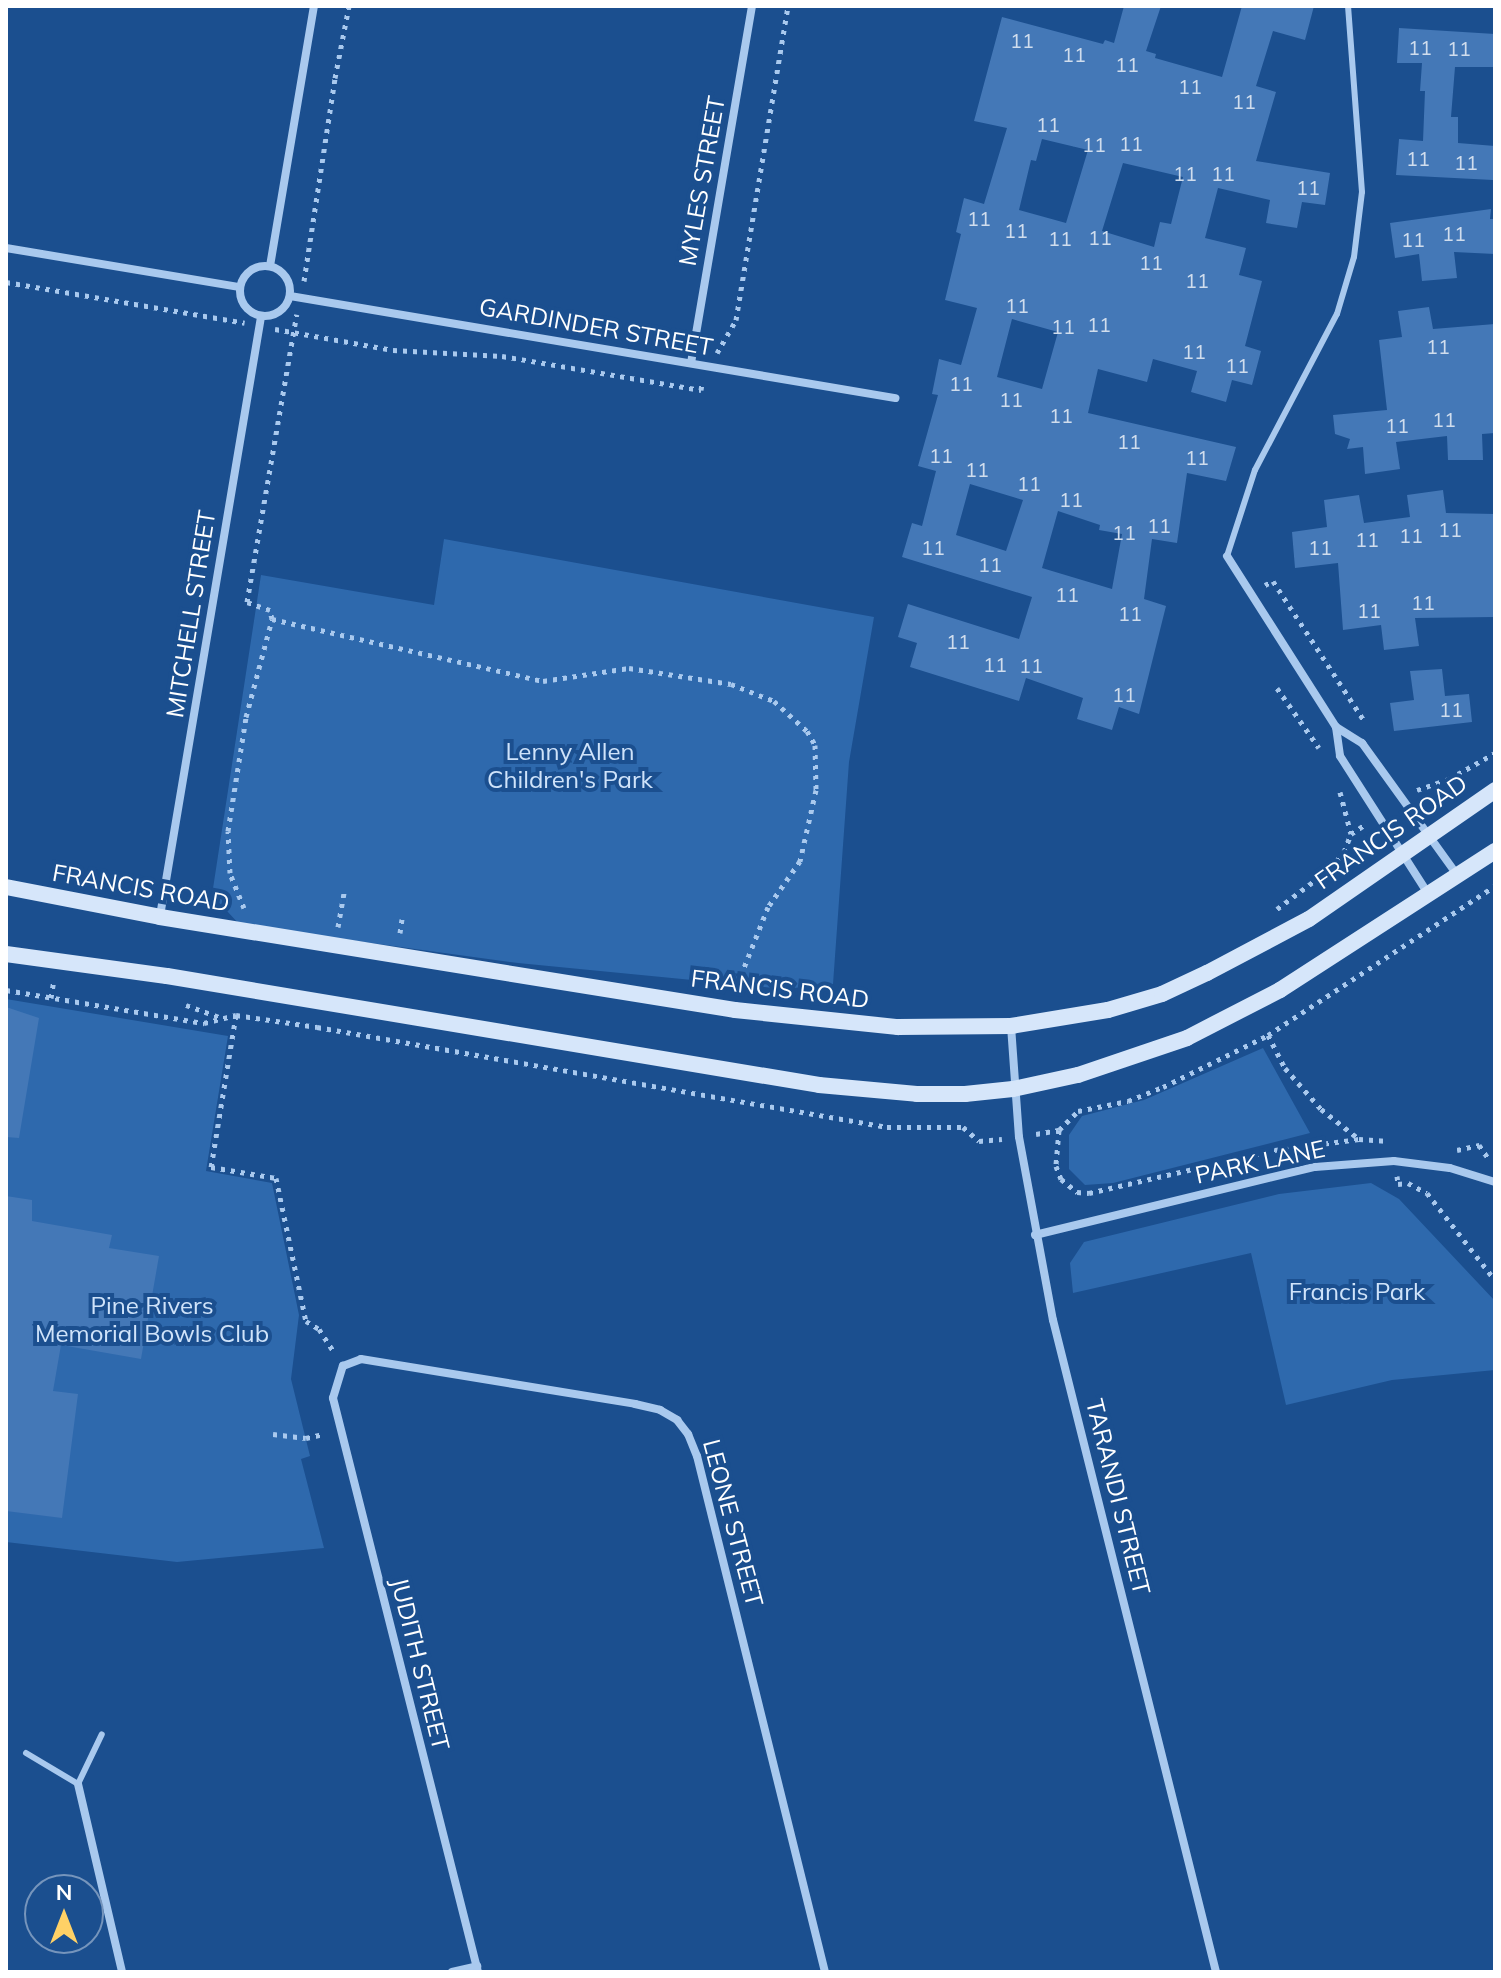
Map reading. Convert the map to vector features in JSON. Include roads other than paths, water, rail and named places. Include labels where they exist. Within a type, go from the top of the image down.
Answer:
[{"type":"main road","name":"FRANCIS ROAD","points":[[6,887],[160,917],[797,1018],[898,1027],[1011,1026],[1108,1010],[1162,994],[1309,919],[1495,790]]},
{"type":"main road","points":[[6,954],[167,976],[819,1085],[917,1094],[1013,1089],[1091,1071],[1187,1038],[1280,990],[1495,851]]},
{"type":"street","points":[[270,266],[314,6]]},
{"type":"street","name":"MYLES STREET","points":[[691,363],[752,6]]},
{"type":"street","points":[[6,248],[240,287]]},
{"type":"street","points":[[270,266],[284,274],[290,296],[277,314],[260,321],[247,309],[240,287],[247,273],[270,266]]},
{"type":"street","name":"GARDINDER STREET","points":[[290,296],[895,398]]},
{"type":"street","name":"MITCHELL STREET","points":[[160,917],[260,321]]},
{"type":"street","points":[[1227,556],[1336,727],[1340,756],[1429,895]]},
{"type":"street","points":[[1336,727],[1362,743],[1459,876]]},
{"type":"street","name":"TARANDI STREET","points":[[1011,1026],[1013,1089],[1035,1235],[1216,1972]]},
{"type":"street","name":"PARK LANE","points":[[1035,1235],[1315,1167],[1394,1161],[1450,1168],[1495,1182]]},
{"type":"street","name":"LEONE STREET","points":[[343,1366],[361,1359],[391,1362],[635,1404],[660,1410],[677,1420],[688,1434],[697,1456],[825,1972]]},
{"type":"street","name":"JUDITH STREET","points":[[343,1366],[333,1398],[340,1431],[477,1969]]},
{"type":"street","points":[[78,1784],[122,1972]]},
{"type":"street","points":[[452,1972],[477,1969]]},
{"type":"lane","points":[[1227,556],[1255,470],[1337,314],[1354,257],[1362,192],[1348,6]]},
{"type":"lane","points":[[26,1753],[78,1784],[102,1734]]},
{"type":"park label","name":"Lenny Allen Children's Park","points":[[570,766]]},
{"type":"park label","name":"Francis Park","points":[[1357,1292]]},
{"type":"park label","name":"Pine Rivers Memorial Bowls Club","points":[[152,1320]]}]
